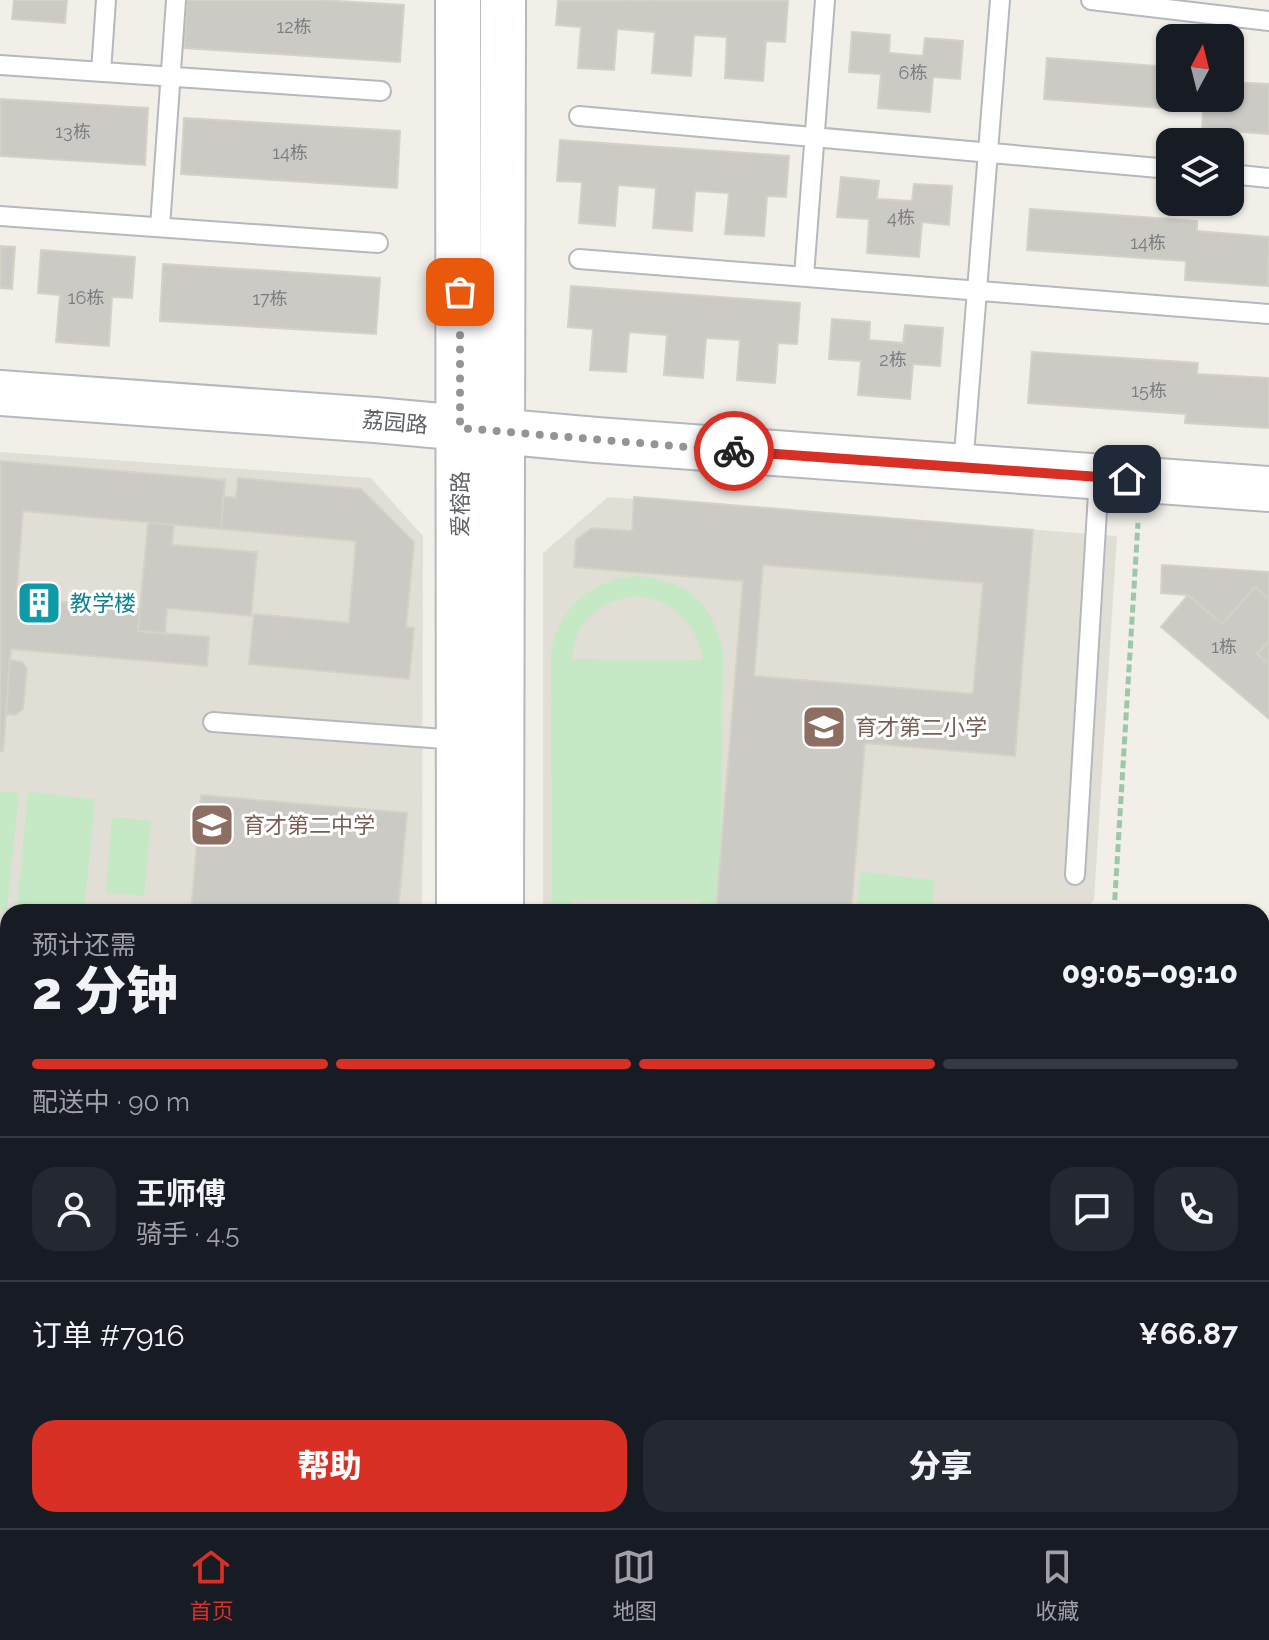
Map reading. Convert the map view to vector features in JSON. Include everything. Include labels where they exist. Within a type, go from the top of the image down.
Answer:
[{"type":"street","name":"爱榕路","points":[[458,0],[481,430],[501,904]]},
{"type":"street","name":"爱榕路","points":[[459,904],[458,740],[481,430],[503,0]]},
{"type":"street","name":"荔园路","points":[[0,393],[1269,489]]},
{"type":"lane","points":[[101,72],[106,0]]},
{"type":"lane","points":[[160,227],[176,0]]},
{"type":"lane","points":[[804,276],[825,0]]},
{"type":"lane","points":[[963,467],[1000,0]]},
{"type":"lane","points":[[1091,0],[1269,21]]},
{"type":"lane","points":[[0,65],[381,91]]},
{"type":"lane","points":[[579,116],[1156,168]]},
{"type":"lane","points":[[1244,175],[1269,178]]},
{"type":"lane","points":[[0,216],[378,243]]},
{"type":"lane","points":[[579,259],[1269,314]]},
{"type":"lane","points":[[1075,875],[1099,477]]},
{"type":"lane","points":[[213,722],[458,740]]},
{"type":"path","points":[[1114,904],[1138,523]]},
{"type":"shaded area","name":"育才第二中学","points":[[0,452],[371,478],[423,536],[422,904],[0,904]]},
{"type":"shaded area","name":"育才第二小学","points":[[608,497],[1117,536],[1094,900],[1091,904],[543,904],[543,553]]},
{"type":"green space","points":[[635,576],[653,578],[682,588],[704,607],[718,635],[723,652],[720,904],[701,904],[701,900],[571,899],[571,904],[552,904],[551,651],[555,635],[570,609],[591,590]],"holes":[[[638,596],[663,603],[689,625],[703,660],[572,659],[584,623],[601,607]]]},
{"type":"green space","points":[[0,791],[19,793],[8,904],[0,904]]},
{"type":"green space","points":[[28,792],[95,799],[85,904],[17,904]]},
{"type":"green space","points":[[112,817],[151,821],[144,896],[106,892]]},
{"type":"green space","points":[[861,872],[935,880],[933,904],[857,904]]},
{"type":"building","points":[[14,0],[67,0],[65,23],[12,19]]},
{"type":"building","points":[[187,0],[318,0],[404,5],[400,62],[184,48]]},
{"type":"building","points":[[558,0],[788,1],[785,42],[766,41],[763,81],[725,78],[727,37],[694,35],[691,76],[652,73],[655,32],[617,29],[614,70],[578,68],[581,27],[556,25]]},
{"type":"building","points":[[852,32],[890,35],[889,53],[923,56],[925,38],[963,41],[960,79],[933,77],[930,112],[878,108],[881,74],[849,72]]},
{"type":"building","points":[[1047,58],[1156,66],[1156,107],[1044,99]]},
{"type":"building","points":[[1244,83],[1269,84],[1269,134],[1244,132],[1244,128],[1202,128],[1203,112],[1244,112]]},
{"type":"building","points":[[0,99],[148,108],[145,165],[0,156]]},
{"type":"building","points":[[184,118],[400,131],[397,188],[181,174]]},
{"type":"building","points":[[560,140],[789,156],[786,197],[767,196],[764,236],[725,234],[729,193],[695,191],[692,231],[653,228],[656,188],[618,185],[615,226],[579,223],[582,182],[557,181]]},
{"type":"building","points":[[841,177],[879,181],[877,199],[912,201],[914,184],[952,186],[949,225],[922,222],[919,257],[867,253],[869,219],[837,217]]},
{"type":"building","points":[[1030,209],[1197,221],[1197,231],[1269,237],[1268,286],[1185,280],[1186,261],[1027,250]]},
{"type":"building","points":[[0,246],[15,247],[12,289],[0,288]]},
{"type":"building","points":[[41,250],[135,257],[132,298],[112,297],[109,346],[56,342],[60,295],[38,293]]},
{"type":"building","points":[[163,264],[380,278],[376,334],[160,321]]},
{"type":"building","points":[[571,286],[800,303],[797,344],[778,343],[775,383],[737,380],[740,340],[706,338],[703,378],[664,375],[667,335],[629,332],[626,372],[590,370],[593,329],[568,327]]},
{"type":"building","points":[[832,319],[870,322],[869,340],[903,343],[905,325],[943,328],[940,366],[913,364],[910,399],[858,395],[861,361],[829,359]]},
{"type":"building","points":[[1032,352],[1198,363],[1197,374],[1269,378],[1269,428],[1185,423],[1186,414],[1028,403]]},
{"type":"building","name":"教学楼","points":[[0,461],[225,480],[221,529],[23,511],[16,598],[140,609],[138,631],[209,637],[207,666],[11,649],[3,751],[0,751]]},
{"type":"building","points":[[238,478],[361,489],[414,542],[406,627],[414,628],[409,679],[249,664],[254,614],[349,623],[356,541],[221,529],[223,496],[236,498]]},
{"type":"building","points":[[634,497],[1033,530],[1015,756],[865,743],[852,904],[717,904],[743,581],[574,567],[576,540],[592,528],[632,531]],"holes":[[[763,565],[983,583],[973,694],[754,676]]]},
{"type":"building","points":[[148,523],[174,525],[172,545],[257,552],[251,616],[167,608],[165,634],[138,631]]},
{"type":"building","points":[[1162,565],[1269,572],[1269,599],[1255,587],[1222,624],[1188,595],[1161,593]]},
{"type":"building","points":[[1255,587],[1269,599],[1269,641],[1257,654],[1269,664],[1269,719],[1161,627],[1188,595],[1222,624]]},
{"type":"building","points":[[1269,641],[1269,664],[1257,654]]},
{"type":"building","points":[[10,660],[22,662],[27,669],[23,709],[15,715],[6,714]]},
{"type":"building","points":[[201,795],[407,813],[399,904],[192,904]]},
{"type":"way so far","points":[[460,292],[460,428],[734,451]]},
{"type":"place","name":"教学楼","points":[[39,603]]},
{"type":"place","name":"育才第二小学","points":[[824,727]]},
{"type":"place","name":"育才第二中学","points":[[212,825]]},
{"type":"route","points":[[734,451],[1127,479]]}]
